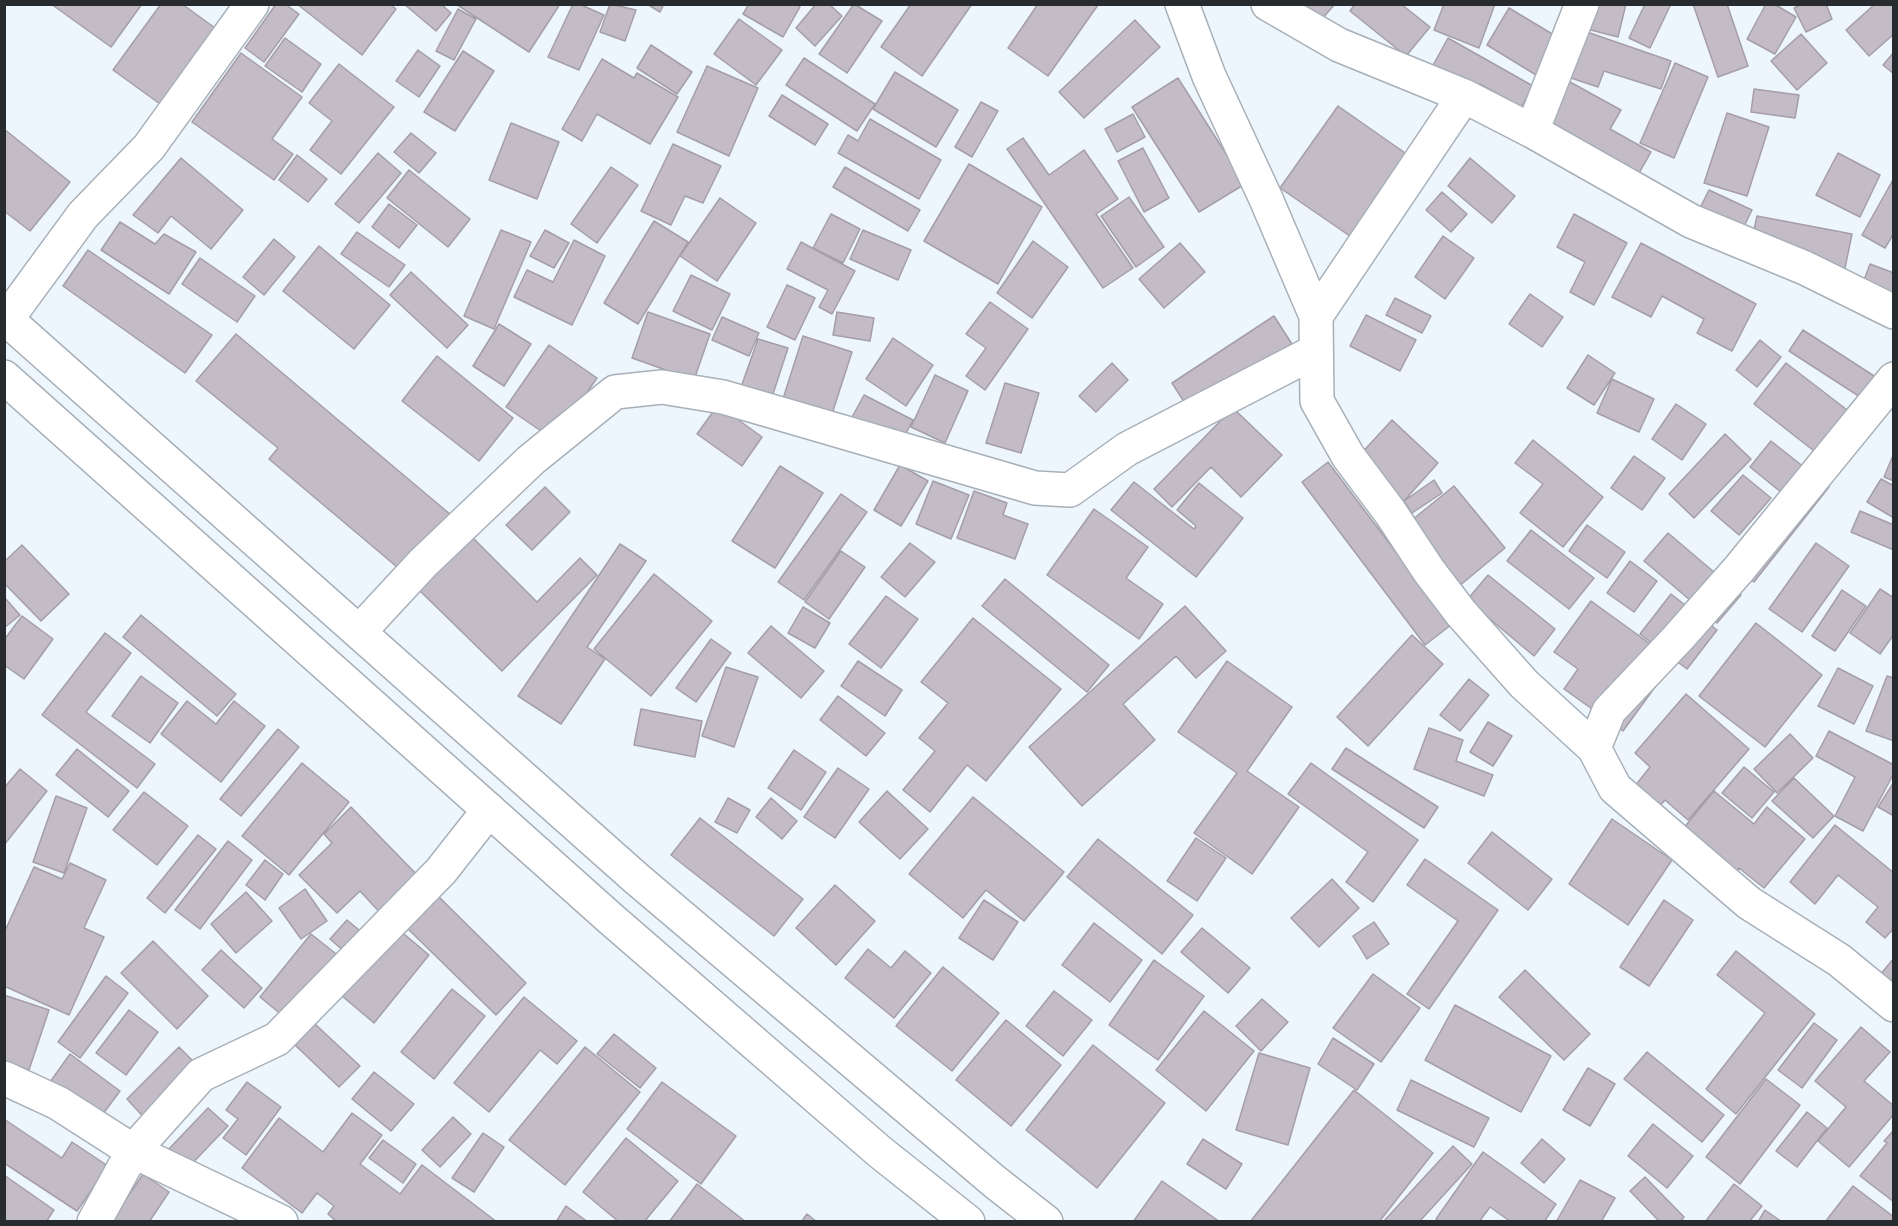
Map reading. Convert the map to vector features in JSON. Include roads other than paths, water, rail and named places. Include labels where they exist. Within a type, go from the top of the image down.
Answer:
[{"type":"street","points":[[252,4],[149,147],[83,215],[6,318],[638,879],[995,1182],[1046,1221]]},
{"type":"street","points":[[1182,4],[1209,76],[1266,199],[1316,316],[1317,401],[1348,456],[1461,613],[1524,684],[1594,748],[1615,788],[1749,903],[1839,960],[1893,1005]]},
{"type":"street","points":[[1268,4],[1339,45],[1464,96],[1532,131],[1691,221],[1805,268],[1893,312]]},
{"type":"street","points":[[1532,131],[1582,4]]},
{"type":"street","points":[[1316,316],[1464,96]]},
{"type":"street","points":[[359,632],[423,563],[531,460],[615,392],[662,387],[723,397],[1035,488],[1070,490],[1127,449],[1316,351]]},
{"type":"street","points":[[4,377],[489,810],[872,1144],[966,1221]]},
{"type":"street","points":[[1594,748],[1609,711],[1679,637],[1739,568],[1893,378]]},
{"type":"street","points":[[94,1221],[133,1151],[201,1076],[278,1039],[441,871],[489,810]]},
{"type":"street","points":[[4,1078],[58,1103],[133,1151],[281,1221]]}]
